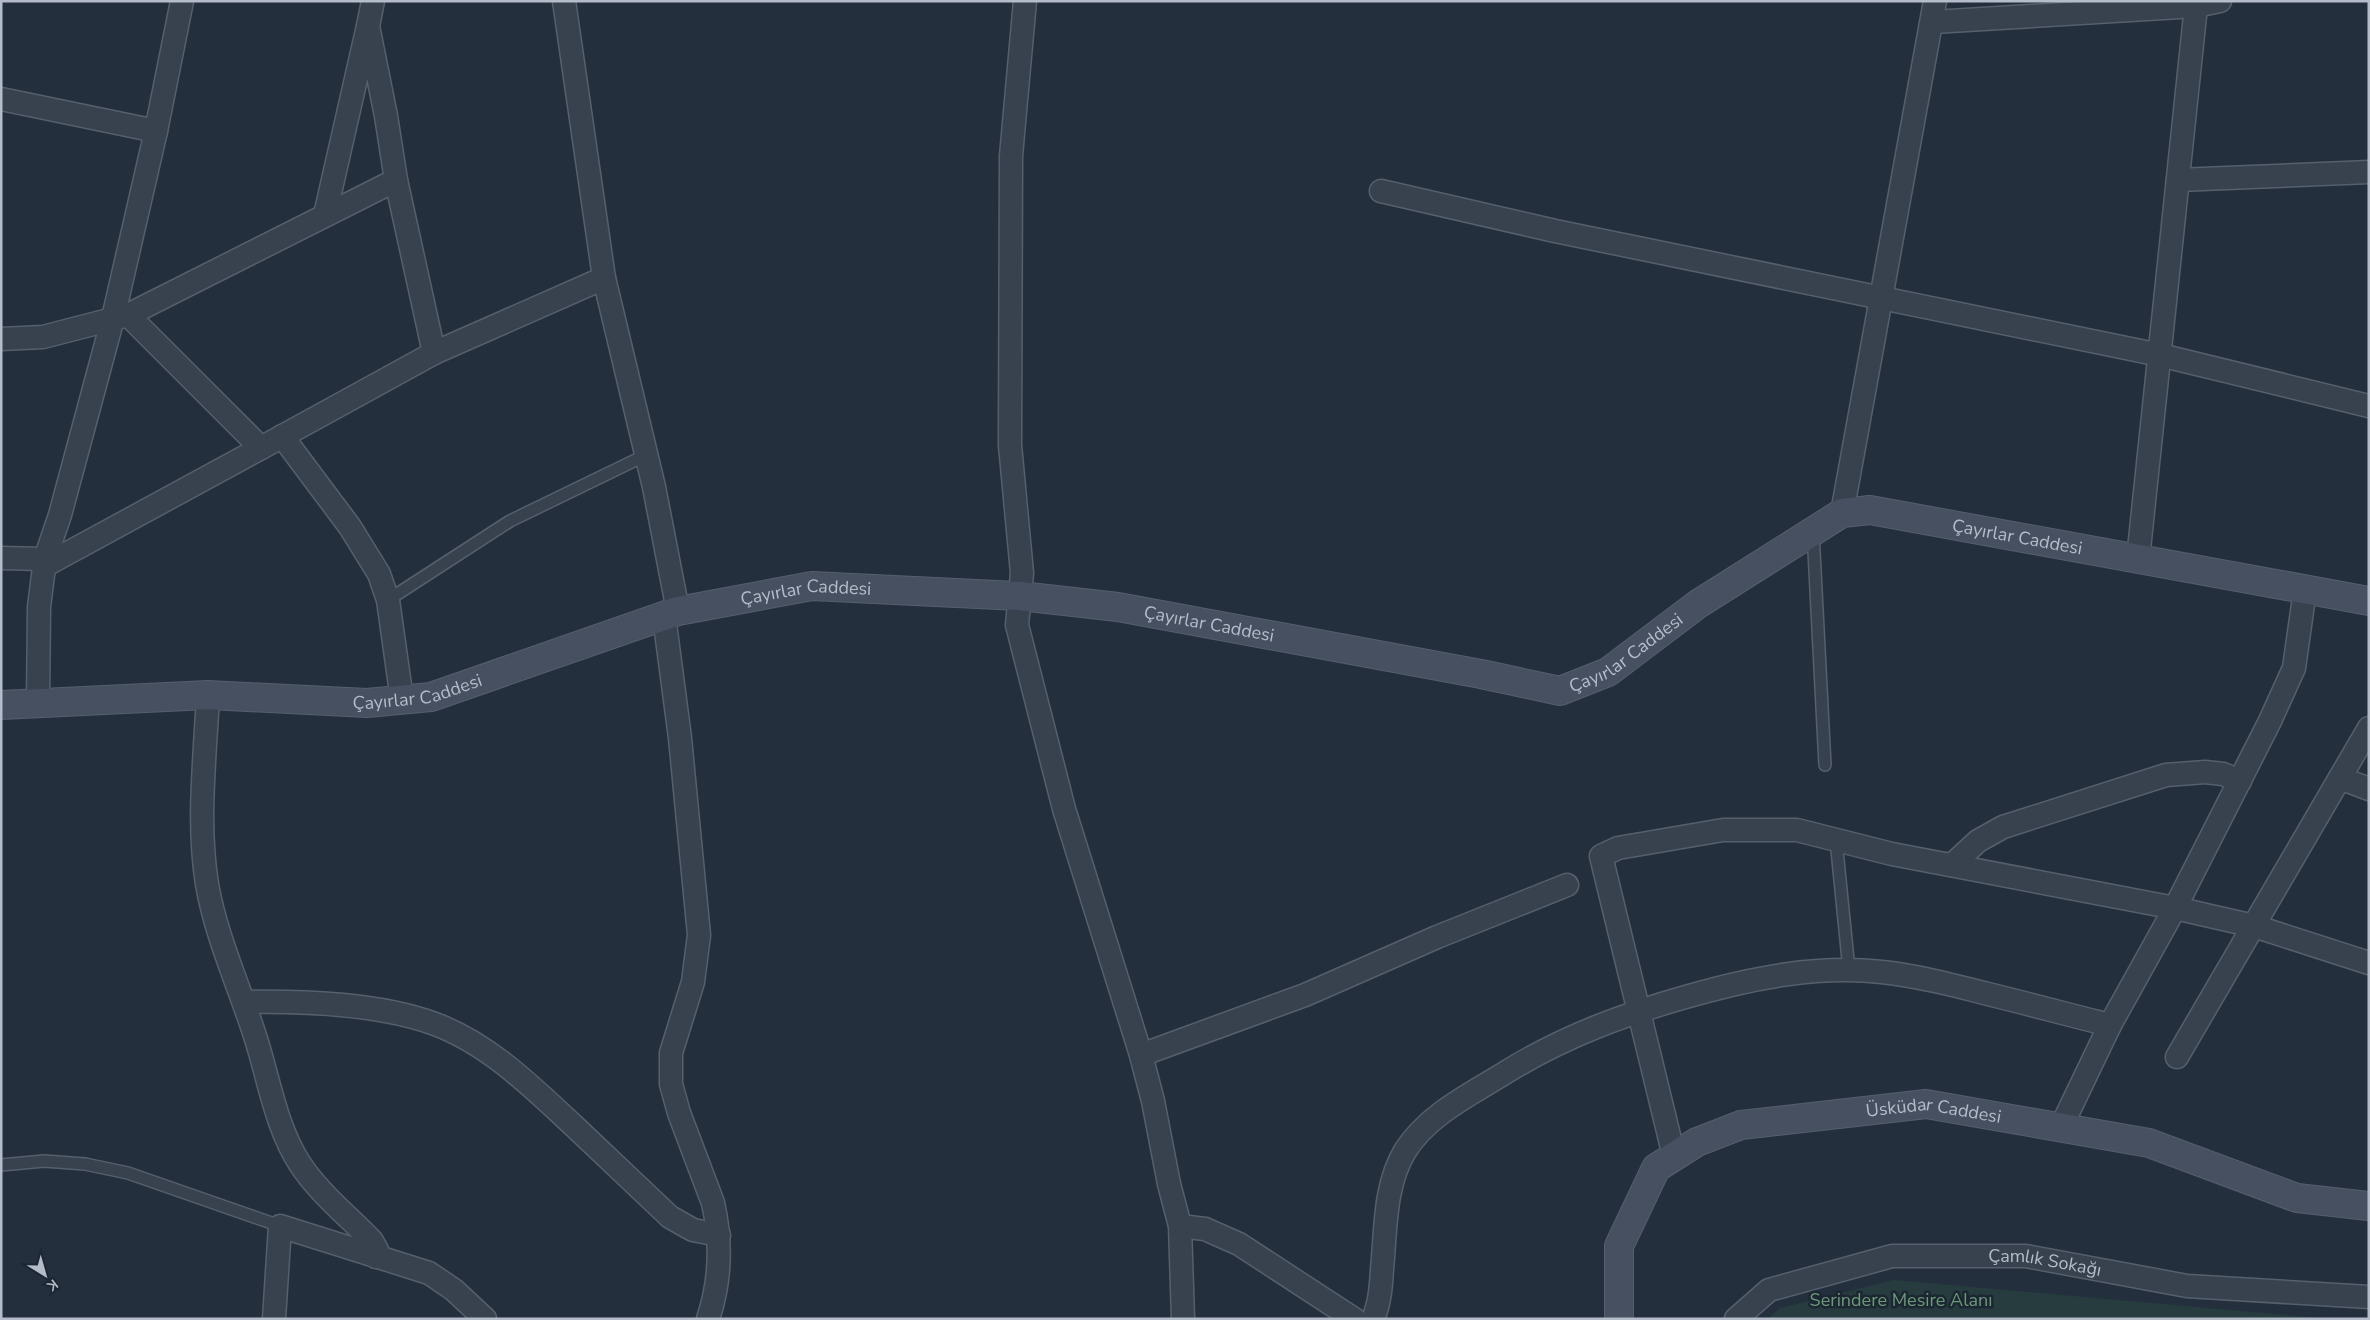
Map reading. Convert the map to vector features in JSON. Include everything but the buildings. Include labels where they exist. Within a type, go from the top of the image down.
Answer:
[{"type":"street","points":[[38,703],[39,607],[45,562],[120,316],[182,1]]},
{"type":"street","points":[[325,215],[373,1]]},
{"type":"street","points":[[564,1],[604,278],[646,455],[671,614],[698,935],[694,982],[671,1053],[671,1084],[679,1113],[713,1203],[719,1235],[720,1272],[708,1319]]},
{"type":"street","points":[[1025,1],[1011,166],[1010,445],[1022,573],[1017,625],[1064,809],[1141,1055],[1180,1226],[1183,1319]]},
{"type":"street","points":[[1842,513],[1934,12],[2196,6],[2220,1]]},
{"type":"street","points":[[2138,559],[2196,6]]},
{"type":"street","points":[[368,26],[386,116],[396,180],[434,352]]},
{"type":"street","points":[[1,99],[156,131]]},
{"type":"street","points":[[2178,180],[2369,172]]},
{"type":"street","points":[[1,339],[43,337],[120,316],[396,180]]},
{"type":"street","points":[[1381,192],[1555,231],[2160,354],[2369,406]]},
{"type":"street","points":[[1,558],[45,562],[261,448],[434,352],[604,278]]},
{"type":"street","points":[[120,316],[261,448]]},
{"type":"street","points":[[282,436],[350,527],[379,574],[388,600],[402,700]]},
{"type":"street","name":"Çayırlar Caddesi","points":[[1,705],[208,695],[367,703],[431,697],[671,614],[812,586],[1020,596],[1118,607],[1472,672],[1560,692],[1608,672],[1698,604],[1812,530],[1842,513],[1870,510],[2369,602]]},
{"type":"street","points":[[2061,1127],[2110,1025],[2175,908],[2270,721],[2294,668],[2305,590]]},
{"type":"street","points":[[208,695],[202,830],[203,858],[215,916],[284,1131],[292,1149],[310,1178],[372,1241],[377,1250],[376,1256]]},
{"type":"street","points":[[2177,1057],[2369,728]]},
{"type":"street","points":[[1952,864],[1978,842],[2003,827],[2166,775],[2205,772],[2223,774],[2240,781]]},
{"type":"street","points":[[2340,778],[2369,789]]},
{"type":"street","points":[[1674,1156],[1601,856],[1618,848],[1723,830],[1797,830],[1892,854],[2175,908],[2254,926],[2369,963]]},
{"type":"street","points":[[1141,1055],[1305,996],[1437,937],[1567,885]]},
{"type":"street","points":[[1373,1319],[1380,1292],[1391,1186],[1398,1164],[1415,1137],[1438,1116],[1530,1058],[1600,1024],[1639,1010],[1741,982],[1794,973],[1849,970],[1883,972],[1935,980],[2110,1025]]},
{"type":"street","points":[[244,1002],[310,1002],[374,1010],[434,1024],[457,1034],[492,1055],[516,1073],[670,1217],[693,1230],[719,1235]]},
{"type":"street","name":"Üsküdar Caddesi","points":[[1619,1319],[1619,1246],[1656,1168],[1698,1142],[1741,1125],[1926,1104],[2149,1143],[2297,1198],[2369,1206]]},
{"type":"street","points":[[274,1319],[280,1226],[429,1273],[454,1290],[485,1319]]},
{"type":"street","points":[[1180,1226],[1205,1230],[1239,1244],[1354,1319]]},
{"type":"street","name":"Çamlık Sokağı","points":[[1736,1319],[1769,1290],[1892,1256],[2026,1256],[2186,1286],[2369,1297]]},
{"type":"lane","points":[[388,600],[518,516],[646,455]]},
{"type":"lane","points":[[1812,530],[1825,765]]},
{"type":"lane","points":[[1836,840],[1849,970]]},
{"type":"lane","points":[[1,1165],[44,1161],[77,1163],[128,1173],[280,1226]]},
{"type":"green space","name":"Serindere Mesire Alanı","points":[[1894,1280],[2330,1319],[1768,1319],[1780,1308]]}]
